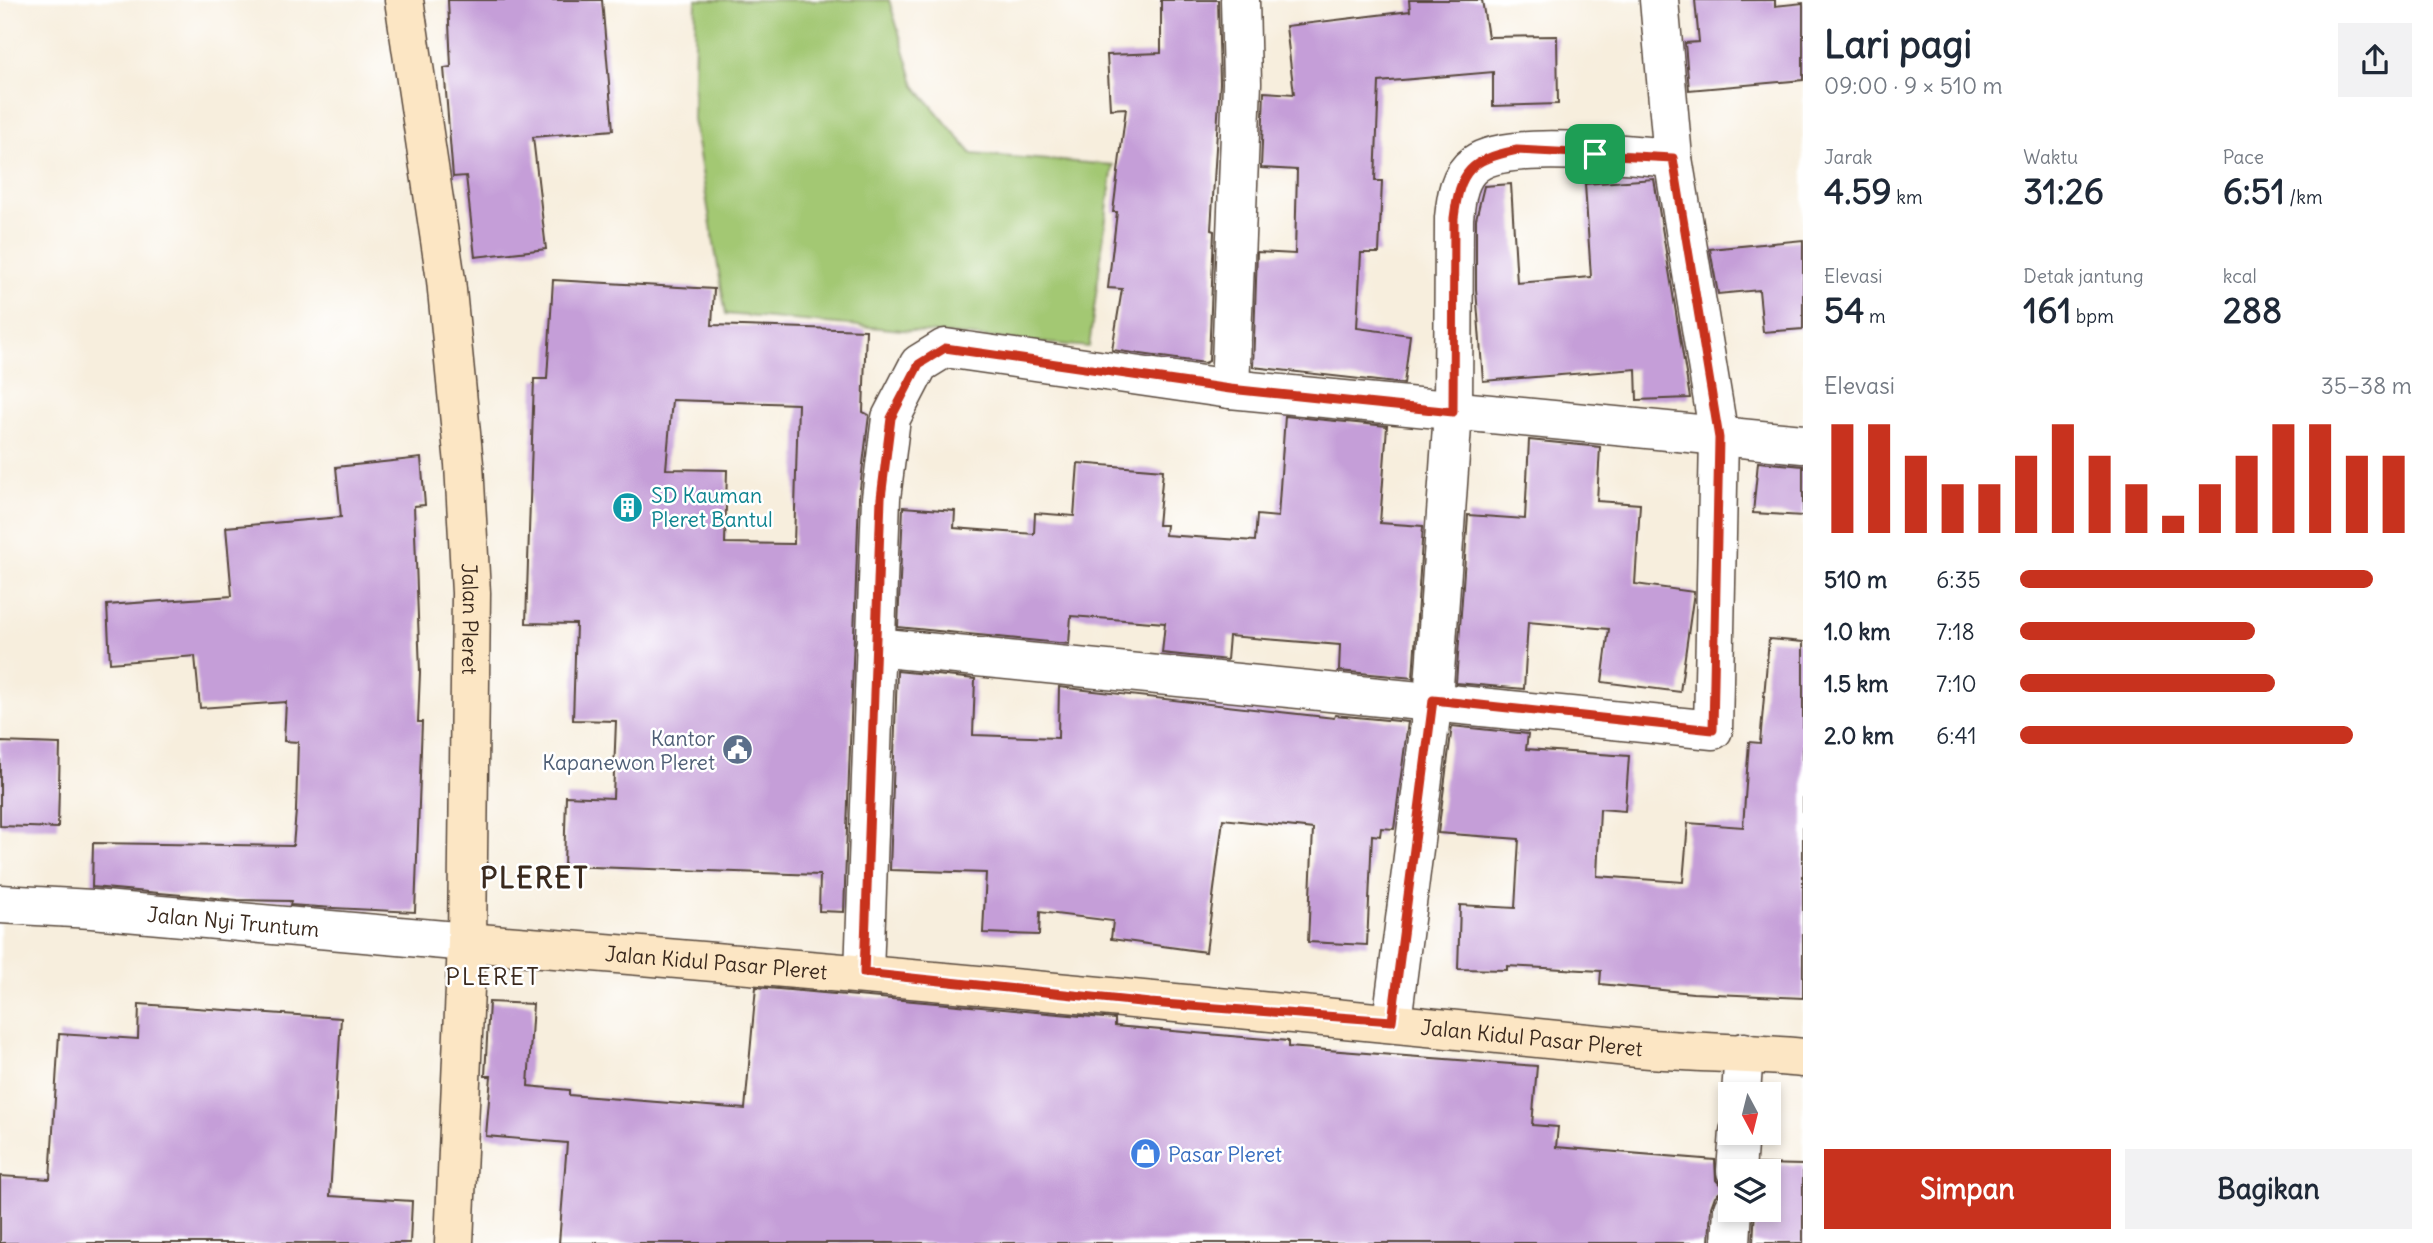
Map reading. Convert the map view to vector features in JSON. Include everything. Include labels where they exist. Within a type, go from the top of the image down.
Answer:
[{"type":"street","name":"Jalan Pleret","points":[[404,0],[446,280],[464,464],[471,593],[467,942],[454,1243]]},
{"type":"street","points":[[1230,389],[1242,83],[1240,0]]},
{"type":"street","points":[[875,647],[1433,700],[1713,730],[1719,438],[1673,158],[1658,0]]},
{"type":"street","points":[[1392,1021],[1433,700],[1453,412],[1454,218],[1458,187],[1473,164],[1490,156],[1517,150],[1673,158]]},
{"type":"street","points":[[864,973],[881,498],[891,418],[919,364],[945,348],[1230,389],[1803,444]]},
{"type":"street","name":"Jalan Nyi Truntum","points":[[0,904],[92,909],[467,942]]},
{"type":"street","name":"Jalan Kidul Pasar Pleret","points":[[467,942],[864,973],[1150,1003],[1392,1021],[1633,1048],[1744,1052],[1803,1058]]},
{"type":"street","points":[[1742,1082],[1744,1052]]},
{"type":"street","points":[[1731,1243],[1732,1222]]},
{"type":"green space","points":[[696,0],[889,0],[915,86],[972,154],[1113,165],[1089,347],[726,314],[693,119]]},
{"type":"building","points":[[448,0],[602,0],[613,130],[533,137],[546,249],[475,257],[466,176],[453,177],[444,68],[451,67]]},
{"type":"building","points":[[1161,0],[1218,0],[1220,83],[1211,230],[1214,231],[1209,361],[1205,363],[1112,350],[1122,289],[1108,288],[1117,212],[1113,212],[1126,108],[1110,109],[1107,55],[1161,53]]},
{"type":"building","points":[[1409,0],[1482,0],[1488,37],[1557,36],[1558,104],[1493,106],[1493,72],[1379,82],[1375,181],[1382,181],[1379,253],[1361,253],[1357,328],[1410,335],[1404,384],[1253,367],[1257,252],[1295,254],[1297,170],[1261,168],[1264,92],[1294,94],[1286,26],[1410,11]]},
{"type":"building","points":[[1695,0],[1775,0],[1775,6],[1803,3],[1803,80],[1689,90],[1685,43],[1699,42]]},
{"type":"building","points":[[1654,179],[1690,398],[1637,400],[1636,369],[1483,381],[1476,289],[1476,219],[1484,186],[1511,184],[1517,283],[1591,277],[1585,184]]},
{"type":"building","points":[[1803,240],[1803,329],[1763,332],[1759,290],[1718,294],[1710,249]]},
{"type":"building","points":[[553,280],[714,289],[712,325],[866,330],[863,412],[869,415],[859,497],[844,912],[819,911],[820,875],[564,866],[566,796],[613,798],[616,721],[573,720],[576,624],[526,623],[534,379],[547,379]],"holes":[[[672,400],[798,404],[794,544],[725,543],[727,470],[666,469]]]},
{"type":"building","points":[[1285,416],[1387,426],[1380,523],[1423,526],[1413,678],[1339,671],[1340,645],[1229,636],[1227,660],[1162,653],[1165,623],[1071,616],[1069,644],[898,627],[903,507],[955,511],[954,528],[1034,534],[1035,513],[1074,516],[1078,463],[1163,470],[1158,525],[1166,525],[1165,535],[1255,541],[1257,515],[1278,517]]},
{"type":"building","points":[[1529,440],[1600,447],[1597,501],[1640,504],[1635,584],[1694,592],[1680,692],[1602,682],[1609,629],[1528,622],[1524,689],[1456,683],[1468,515],[1525,519]]},
{"type":"building","points":[[421,458],[425,505],[414,506],[420,672],[418,722],[422,722],[415,912],[290,905],[291,901],[238,900],[92,887],[93,843],[293,846],[296,811],[298,742],[284,741],[286,702],[200,708],[195,656],[110,663],[107,605],[232,596],[226,527],[341,517],[336,467]]},
{"type":"building","points":[[1758,462],[1803,466],[1803,516],[1753,513]]},
{"type":"building","points":[[1769,639],[1803,642],[1803,998],[1693,993],[1600,984],[1601,971],[1507,966],[1507,970],[1458,969],[1460,905],[1515,908],[1519,839],[1438,833],[1452,726],[1528,734],[1526,749],[1629,756],[1625,811],[1600,809],[1597,876],[1683,882],[1688,823],[1743,827],[1749,742],[1760,743]]},
{"type":"building","points":[[897,671],[975,679],[973,735],[1058,738],[1059,687],[1334,718],[1335,715],[1408,722],[1394,829],[1381,828],[1380,836],[1372,835],[1367,945],[1308,942],[1313,829],[1223,819],[1206,952],[1111,939],[1113,921],[1040,912],[1039,935],[983,933],[986,873],[890,870]]},
{"type":"building","points":[[0,742],[60,744],[58,828],[0,826]]},
{"type":"building","name":"Pasar Pleret","points":[[756,987],[1115,1019],[1115,1026],[1288,1041],[1288,1047],[1537,1066],[1532,1125],[1558,1127],[1556,1147],[1715,1160],[1718,1194],[1711,1207],[1709,1243],[559,1243],[567,1143],[486,1136],[491,1076],[485,1076],[489,1002],[533,1004],[528,1086],[569,1090],[569,1095],[745,1109]]},
{"type":"building","points":[[139,1004],[341,1018],[330,1196],[412,1201],[410,1243],[0,1243],[0,1176],[50,1179],[59,1034],[138,1039]]},
{"type":"building","points":[[1781,1165],[1803,1165],[1803,1243],[1753,1243],[1754,1222],[1781,1222]]},
{"type":"place","name":"SD Kauman Pleret Bantul","points":[[628,507]]},
{"type":"place","name":"Kantor Kapanewon Pleret","points":[[738,750]]},
{"type":"place","name":"Pasar Pleret","points":[[1145,1154]]},
{"type":"district","name":"PLERET","points":[[535,878]]},
{"type":"district","name":"PLERET","points":[[493,976]]},
{"type":"route","points":[[1517,150],[1595,154],[1673,158],[1719,438],[1713,730],[1433,700],[1392,1021],[1150,1003],[864,973],[881,498],[891,418],[919,364],[945,348],[1230,389],[1453,412],[1454,218],[1458,187],[1473,164],[1490,156],[1517,150]]}]
